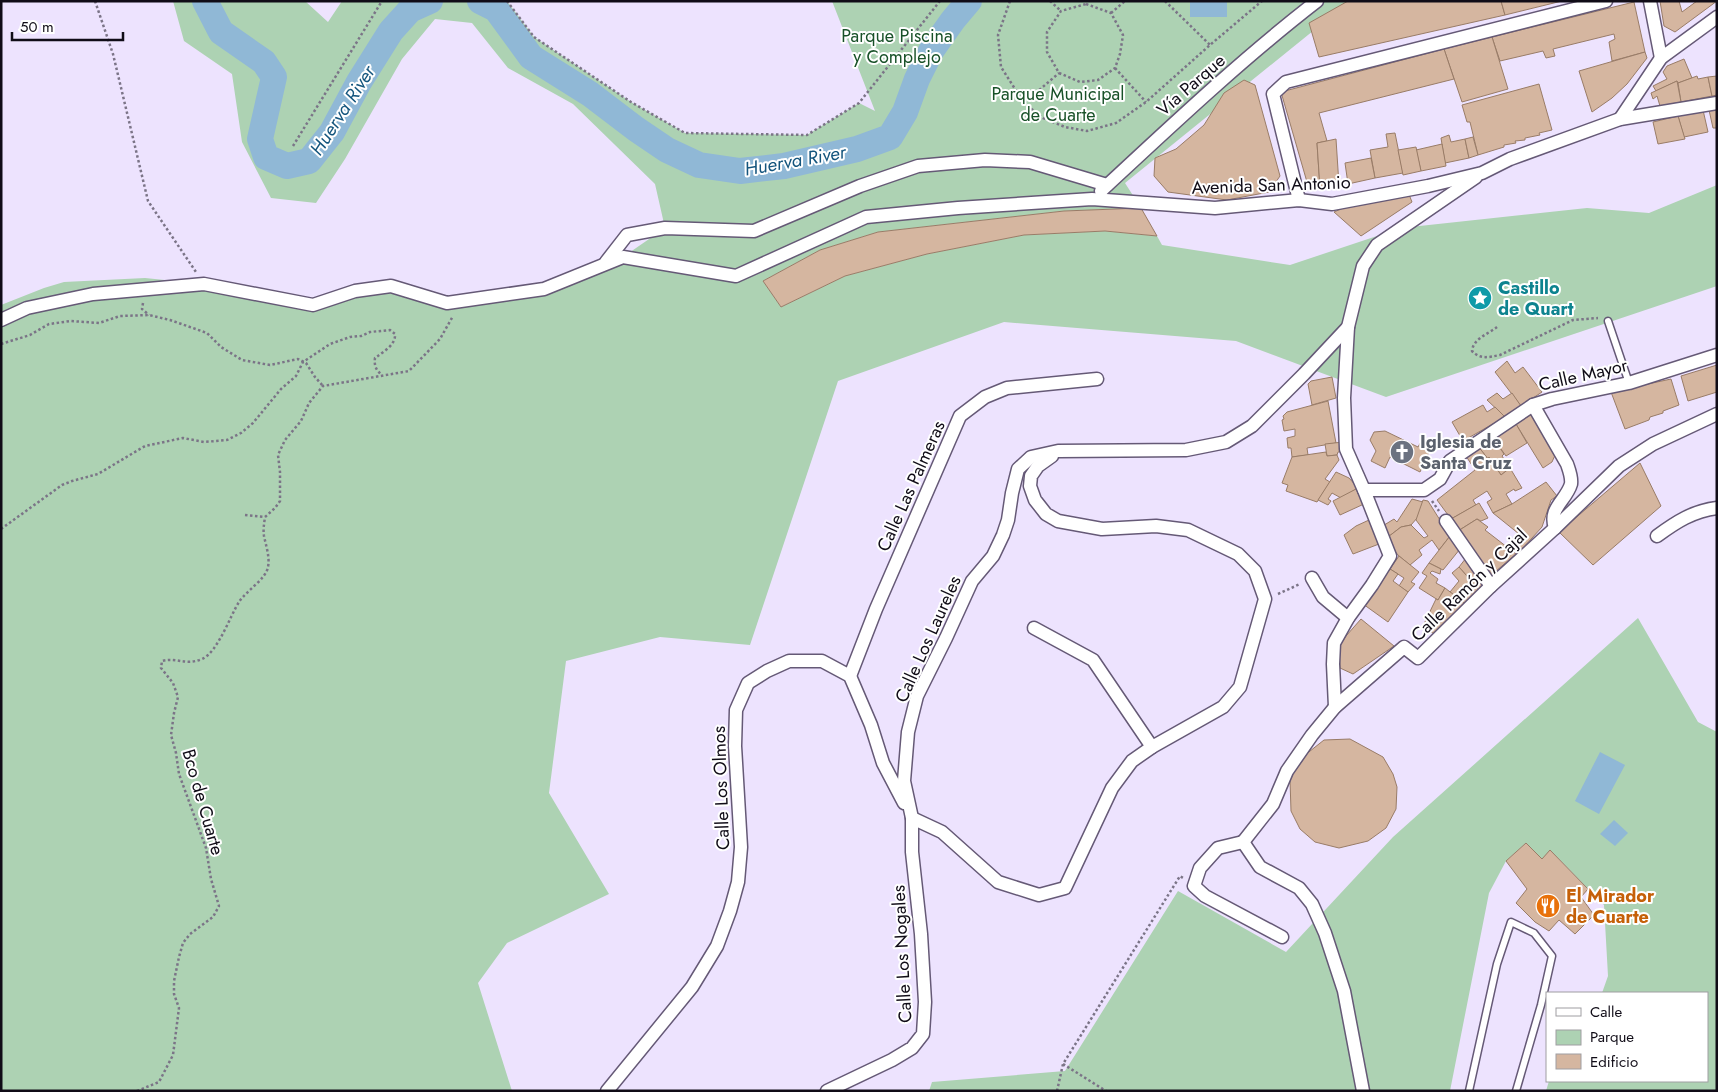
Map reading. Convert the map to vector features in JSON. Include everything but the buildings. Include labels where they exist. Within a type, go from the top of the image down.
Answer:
[{"type":"street","name":"Vía Parque","points":[[1092,199],[1187,112],[1317,1]]},
{"type":"street","points":[[1299,200],[1273,94],[1286,82],[1606,1]]},
{"type":"street","points":[[1650,1],[1661,58]]},
{"type":"street","points":[[1620,119],[1661,58],[1717,17]]},
{"type":"street","name":"Avenida San Antonio","points":[[605,264],[623,257],[736,276],[866,217],[958,208],[1092,199],[1215,208],[1299,200],[1332,204],[1428,186],[1482,173],[1510,159],[1620,119],[1717,103]]},
{"type":"street","points":[[1,320],[27,308],[93,294],[204,284],[313,305],[355,290],[391,286],[447,303],[544,289],[605,264],[627,235],[665,228],[754,231],[860,186],[918,166],[985,160],[1030,162],[1107,185]]},
{"type":"street","points":[[1335,707],[1334,643],[1348,618],[1390,556],[1346,449],[1344,398],[1348,327],[1363,266],[1377,245],[1482,173]]},
{"type":"street","name":"Calle Los Laureles","points":[[912,818],[904,781],[908,732],[917,696],[972,581],[993,556],[1008,520],[1018,469],[1031,457],[1058,451],[1186,450],[1226,442],[1252,426],[1348,327]]},
{"type":"street","name":"Calle Mayor","points":[[1424,490],[1440,479],[1450,461],[1533,405],[1552,399],[1629,384],[1717,354]]},
{"type":"street","name":"Calle Las Palmeras","points":[[850,676],[876,609],[960,416],[985,397],[1007,388],[1097,379]]},
{"type":"street","points":[[1533,405],[1571,474],[1571,484],[1555,509],[1553,523],[1555,528]]},
{"type":"street","name":"Calle Ramón y Cajal","points":[[1243,842],[1273,804],[1287,771],[1312,735],[1335,707],[1404,647],[1418,658],[1491,586],[1619,466],[1638,452],[1717,414]]},
{"type":"street","points":[[850,676],[871,725],[883,763],[912,818],[942,832],[998,882],[1039,895],[1065,888],[1112,788],[1132,761],[1152,747],[1223,707],[1240,687],[1265,599],[1255,571],[1238,554],[1188,530],[1156,526],[1102,529],[1058,521],[1046,514],[1036,500],[1030,486],[1032,476],[1038,466],[1058,451]]},
{"type":"street","points":[[1364,490],[1424,490]]},
{"type":"street","points":[[1657,536],[1679,520],[1705,510],[1717,508]]},
{"type":"street","points":[[1446,521],[1491,586]]},
{"type":"street","points":[[1312,578],[1323,596],[1348,618]]},
{"type":"street","points":[[1034,628],[1093,660],[1152,747]]},
{"type":"street","name":"Calle Los Olmos","points":[[606,1091],[692,987],[716,946],[730,911],[738,882],[741,847],[736,710],[748,683],[767,671],[789,661],[822,661],[850,676]]},
{"type":"street","name":"Calle Los Nogales","points":[[828,1091],[892,1060],[912,1048],[923,1034],[926,1002],[912,852],[912,818]]},
{"type":"street","points":[[1282,936],[1205,896],[1194,886],[1200,868],[1218,848],[1243,842],[1260,867],[1299,888],[1312,904],[1325,933],[1344,992],[1363,1091]]},
{"type":"lane","points":[[1608,321],[1629,384]]},
{"type":"lane","points":[[1469,1091],[1497,964],[1511,922],[1534,933],[1552,956],[1541,1005],[1516,1091]]},
{"type":"path","points":[[95,1],[113,54],[148,201],[204,284]]},
{"type":"path","points":[[292,146],[382,1]]},
{"type":"path","points":[[507,1],[534,37],[631,102],[685,133],[807,135],[859,103],[940,1]]},
{"type":"path","points":[[1010,1],[998,35],[1001,66],[1024,103],[1043,118],[1065,127],[1087,131],[1116,123],[1146,102],[1262,1]]},
{"type":"path","points":[[1050,1],[1061,11]]},
{"type":"path","points":[[1111,13],[1125,1]]},
{"type":"path","points":[[1165,1],[1210,45]]},
{"type":"path","points":[[1086,4],[1111,13],[1123,35],[1120,54],[1115,68],[1098,80],[1080,82],[1058,73],[1047,52],[1047,32],[1061,11],[1086,4]]},
{"type":"path","points":[[1115,68],[1146,102]]},
{"type":"path","points":[[1024,103],[1058,73]]},
{"type":"path","points":[[245,515],[265,517],[280,501],[278,455],[285,440],[301,421],[310,403],[323,386],[409,370],[440,339],[461,301]]},
{"type":"path","points":[[1,344],[30,335],[49,324],[72,321],[100,323],[120,316],[149,315],[170,320],[207,334],[222,348],[242,360],[270,365],[298,359],[306,363],[315,378],[323,386]]},
{"type":"path","points":[[1497,327],[1473,345],[1472,351],[1477,356],[1487,358],[1500,355],[1573,320],[1602,317],[1608,321]]},
{"type":"path","points":[[1,529],[62,486],[72,481],[98,474],[145,446],[183,438],[204,442],[227,440],[241,433],[253,423],[281,389],[296,376],[303,362],[330,344],[370,332],[390,330],[395,334],[395,338],[391,345],[375,358],[374,365],[383,376]]},
{"type":"path","points":[[1424,490],[1446,521]]},
{"type":"path","name":"Bco de Cuarte","points":[[137,1091],[159,1082],[173,1056],[179,1008],[174,994],[174,981],[178,957],[183,943],[190,934],[213,917],[220,906],[211,879],[206,848],[179,774],[171,735],[178,697],[173,683],[161,668],[162,661],[170,659],[186,663],[204,658],[218,642],[240,601],[268,568],[268,552],[264,534],[265,517]]},
{"type":"path","points":[[1265,599],[1312,578]]},
{"type":"path","points":[[1057,1091],[1062,1064],[1180,876],[1194,886]]},
{"type":"path","points":[[1062,1064],[1106,1091]]},
{"type":"green space","points":[[173,1],[305,1],[328,22],[342,1],[507,1],[534,37],[631,102],[685,133],[807,135],[859,103],[875,111],[832,1],[1350,1],[1125,183],[1141,208],[1064,211],[878,232],[820,250],[763,281],[781,307],[845,276],[927,254],[1024,235],[1105,231],[1157,236],[1162,245],[1290,265],[1401,228],[1587,208],[1649,213],[1717,185],[1717,286],[1386,397],[1236,341],[1004,322],[838,381],[750,645],[660,637],[566,661],[549,793],[609,894],[507,943],[478,983],[512,1091],[1,1091],[1,305],[64,282],[145,278],[204,284],[313,305],[391,286],[447,303],[544,289],[623,257],[665,228],[655,184],[573,104],[508,68],[472,23],[435,19],[402,59],[345,159],[316,203],[271,198],[242,142],[232,74],[184,41]]},
{"type":"green space","points":[[1638,618],[1698,722],[1717,732],[1717,1091],[1546,1091],[1549,1082],[1708,1082],[1708,992],[1602,992],[1608,976],[1604,905],[1551,851],[1542,859],[1526,843],[1506,861],[1489,893],[1450,1091],[929,1091],[932,1082],[1065,1071],[1178,891],[1286,952],[1393,837]]},
{"type":"water","points":[[1190,1],[1227,1],[1227,17],[1190,17]]},
{"type":"water","points":[[1600,752],[1625,765],[1599,814],[1575,801]]},
{"type":"water","points":[[1614,820],[1628,833],[1615,846],[1600,834]]},
{"type":"waterway","name":"Huerva River","points":[[205,1],[221,32],[264,62],[274,77],[260,139],[266,157],[287,166],[309,161],[332,132],[359,82],[391,31],[410,10],[430,1]]},
{"type":"waterway","name":"Huerva River","points":[[480,1],[496,9],[531,57],[590,94],[667,150],[699,165],[740,171],[784,166],[857,149],[890,137],[905,112],[917,79],[931,51],[969,1]]},
{"type":"place","name":"Castillo de Quart","points":[[1480,298]]},
{"type":"place","name":"Iglesia de Santa Cruz","points":[[1402,452]]},
{"type":"place","name":"El Mirador de Cuarte","points":[[1548,906]]},
{"type":"park label","name":"Parque Piscina y Complejo","points":[[897,46]]},
{"type":"park label","name":"Parque Municipal de Cuarte","points":[[1058,104]]}]
